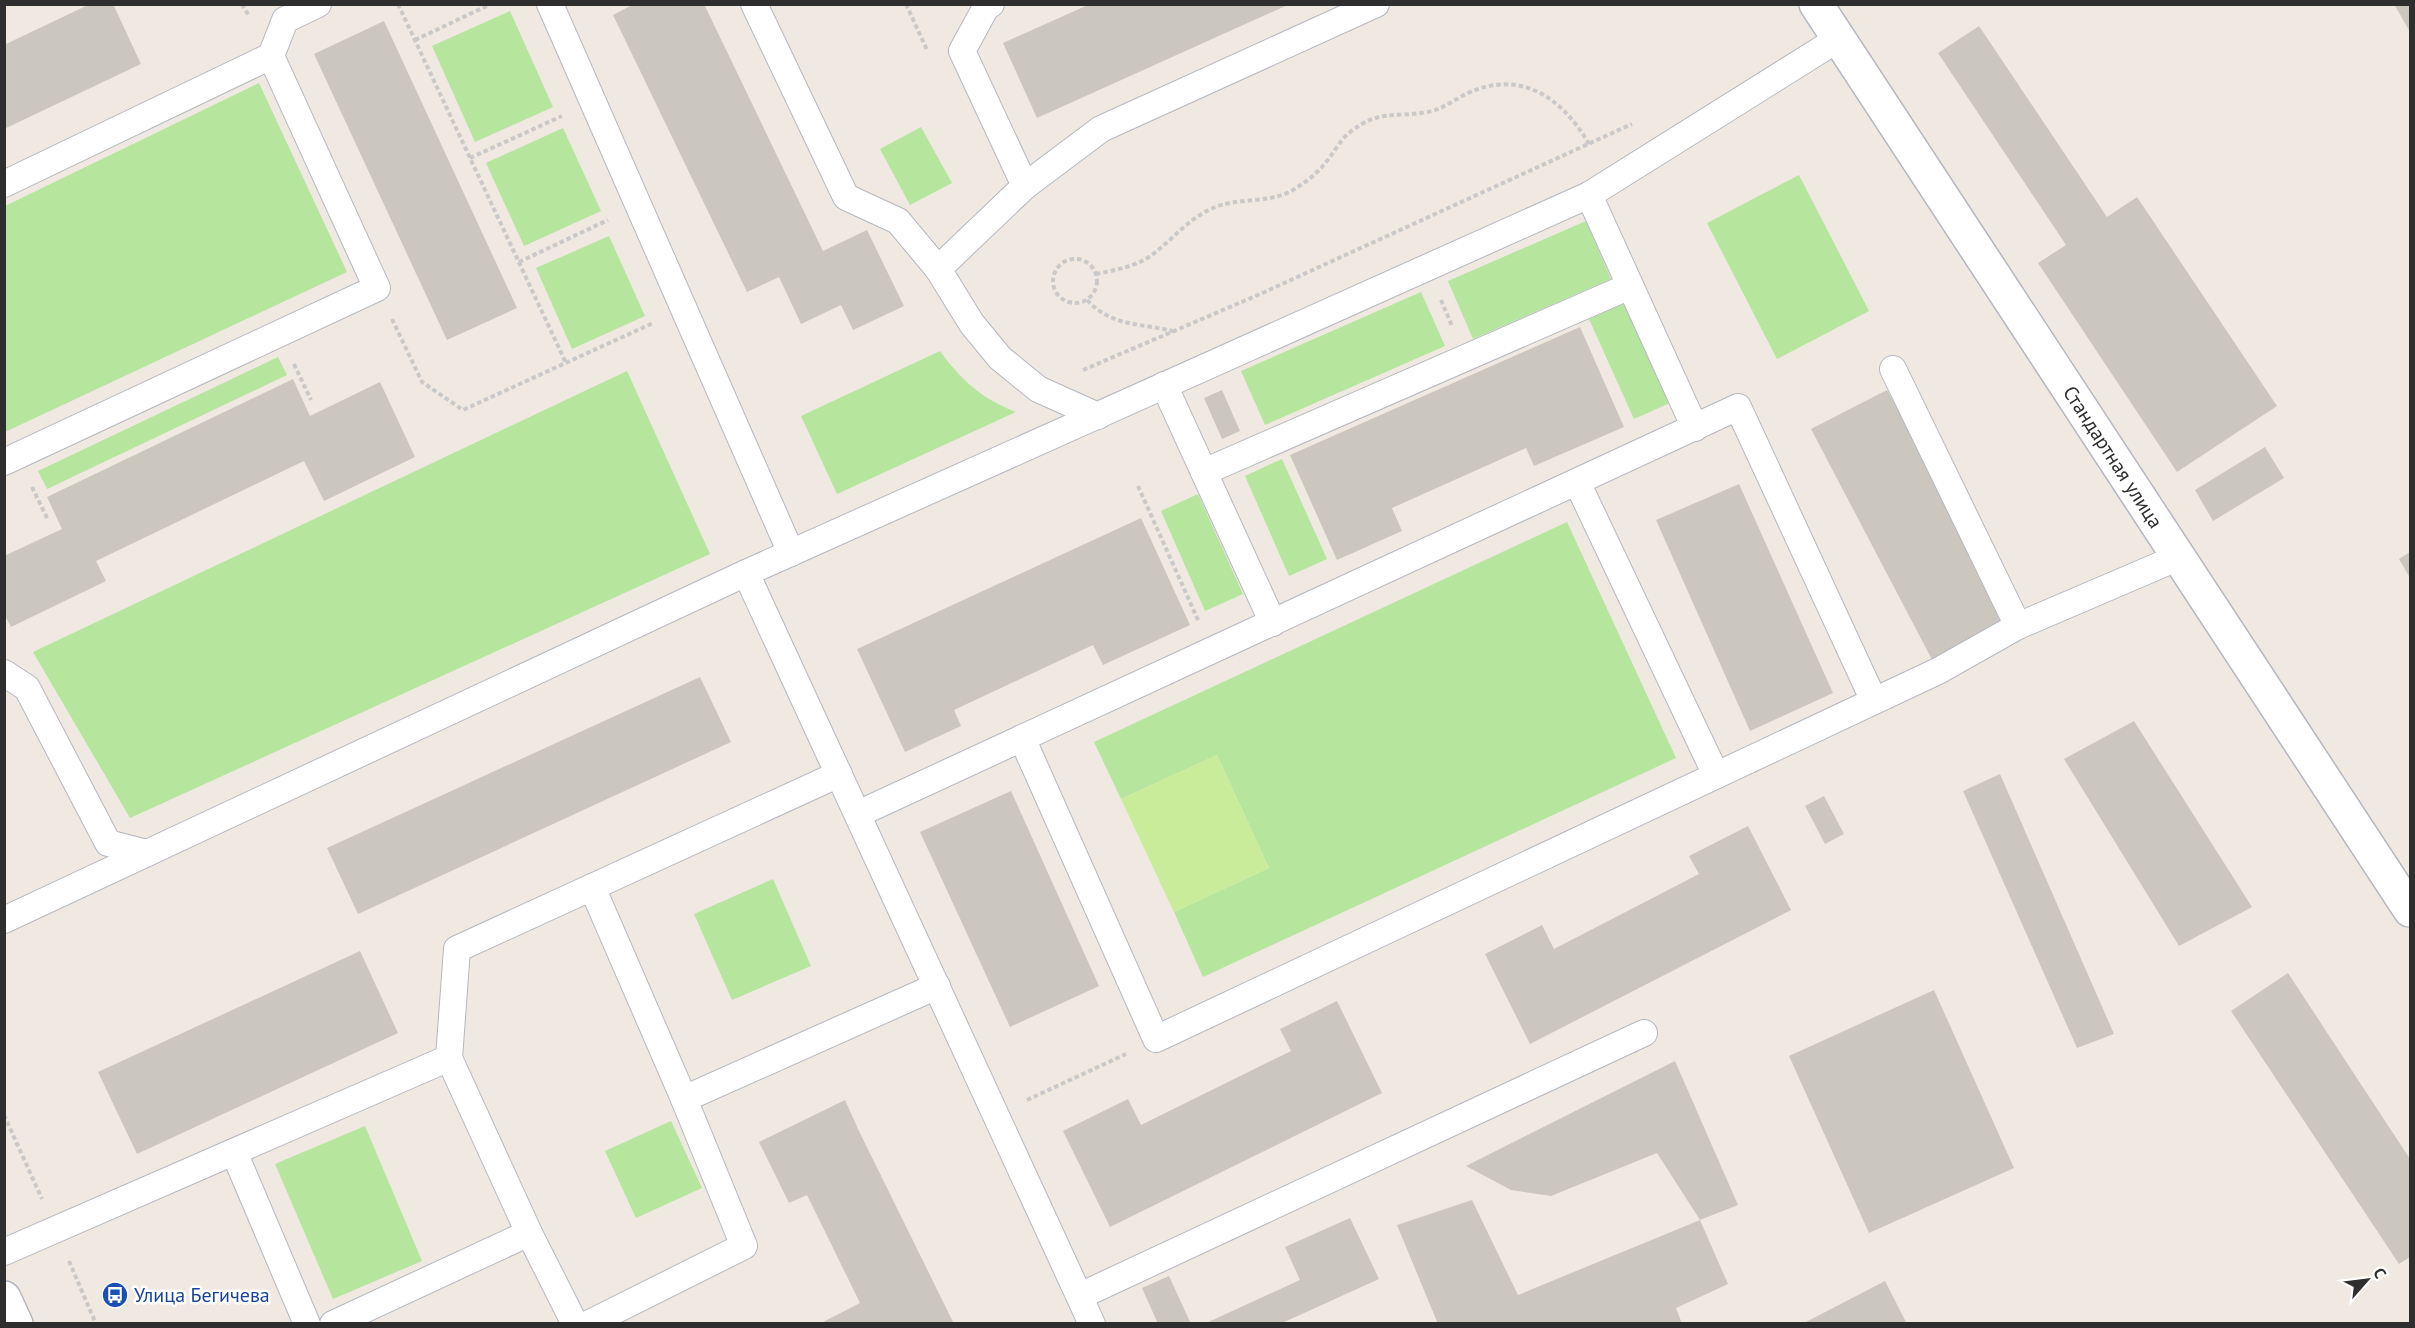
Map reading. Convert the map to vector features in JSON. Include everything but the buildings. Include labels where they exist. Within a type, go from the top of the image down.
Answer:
[{"type":"street","name":"Стандартная улица","points":[[1816,4],[2410,910]]},
{"type":"street","points":[[4,1298],[16,1323]]},
{"type":"lane","points":[[4,184],[271,56],[285,20],[318,4]]},
{"type":"lane","points":[[550,4],[791,553]]},
{"type":"lane","points":[[754,4],[846,197],[898,221],[938,269],[972,324],[1000,358],[1038,389],[1098,416]]},
{"type":"lane","points":[[991,4],[986,7],[962,51],[1025,186]]},
{"type":"lane","points":[[938,269],[1025,186],[1101,129],[1376,4]]},
{"type":"lane","points":[[4,920],[746,573],[1589,195],[1838,39]]},
{"type":"lane","points":[[4,462],[377,288],[271,56]]},
{"type":"lane","points":[[1589,195],[1695,428]]},
{"type":"lane","points":[[1204,472],[1630,286]]},
{"type":"lane","points":[[1893,369],[2018,626]]},
{"type":"lane","points":[[1164,385],[1272,622]]},
{"type":"lane","points":[[858,814],[1738,407],[1874,701]]},
{"type":"lane","points":[[1577,482],[1716,775]]},
{"type":"lane","points":[[1022,738],[1156,1039],[1938,671],[2018,626],[2179,557]]},
{"type":"lane","points":[[746,573],[1092,1323]]},
{"type":"lane","points":[[4,673],[27,688],[108,843],[147,853]]},
{"type":"lane","points":[[575,1323],[530,1233],[450,1058],[457,949],[839,774]]},
{"type":"lane","points":[[588,1323],[744,1246],[684,1099],[592,887]]},
{"type":"lane","points":[[684,1099],[937,986]]},
{"type":"lane","points":[[1080,1296],[1644,1033]]},
{"type":"lane","points":[[4,1252],[450,1058]]},
{"type":"lane","points":[[234,1152],[307,1323]]},
{"type":"lane","points":[[333,1323],[530,1233]]},
{"type":"path","points":[[398,4],[566,363]]},
{"type":"path","points":[[415,40],[491,4]]},
{"type":"path","points":[[1096,274],[1126,268],[1150,256],[1189,221],[1214,207],[1289,192],[1311,178],[1347,134],[1365,122],[1388,114],[1429,112],[1470,92],[1493,85],[1521,85],[1545,94],[1563,108],[1579,126],[1588,144]]},
{"type":"path","points":[[470,158],[568,113]]},
{"type":"path","points":[[1038,389],[1258,295],[1634,123]]},
{"type":"path","points":[[519,262],[614,217]]},
{"type":"path","points":[[1074,259],[1088,263],[1096,274],[1096,289],[1087,300],[1080,303],[1065,301],[1055,290],[1054,276],[1061,264],[1074,259]]},
{"type":"path","points":[[1426,268],[1466,356]]},
{"type":"path","points":[[377,288],[422,382],[463,410],[685,308]]},
{"type":"path","points":[[1087,300],[1096,310],[1112,320],[1173,331]]},
{"type":"path","points":[[1138,486],[1212,650]]},
{"type":"path","points":[[996,1114],[1156,1039]]},
{"type":"green space","points":[[510,11],[553,107],[475,142],[432,46]]},
{"type":"green space","points":[[259,83],[347,272],[5,432],[5,206]]},
{"type":"green space","points":[[921,127],[952,183],[910,205],[880,149]]},
{"type":"green space","points":[[563,128],[601,211],[524,246],[486,163]]},
{"type":"green space","points":[[1799,175],[1869,311],[1777,359],[1707,223]]},
{"type":"green space","points":[[1586,221],[1611,279],[1473,339],[1448,281]]},
{"type":"green space","points":[[609,236],[645,316],[572,349],[536,268]]},
{"type":"green space","points":[[1421,292],[1445,346],[1265,425],[1241,371]]},
{"type":"green space","points":[[1627,302],[1672,402],[1634,419],[1589,319]]},
{"type":"green space","points":[[940,351],[973,388],[1016,412],[837,494],[801,416]]},
{"type":"green space","points":[[278,357],[287,375],[47,489],[38,471]]},
{"type":"green space","points":[[627,371],[710,554],[130,818],[33,652]]},
{"type":"green space","points":[[1282,459],[1327,559],[1289,576],[1245,476]]},
{"type":"green space","points":[[1198,494],[1243,594],[1205,611],[1161,511]]},
{"type":"green space","points":[[1567,522],[1676,758],[1203,977],[1174,912],[1269,868],[1217,755],[1121,799],[1094,742]]},
{"type":"green space","points":[[1217,755],[1269,868],[1174,912],[1121,799]]},
{"type":"green space","points":[[773,879],[811,966],[732,1000],[694,914]]},
{"type":"green space","points":[[671,1121],[702,1188],[636,1218],[605,1151]]},
{"type":"green space","points":[[365,1126],[422,1261],[333,1299],[275,1164]]},
{"type":"place","name":"Улица Бегичева","points":[[115,1295]]}]
